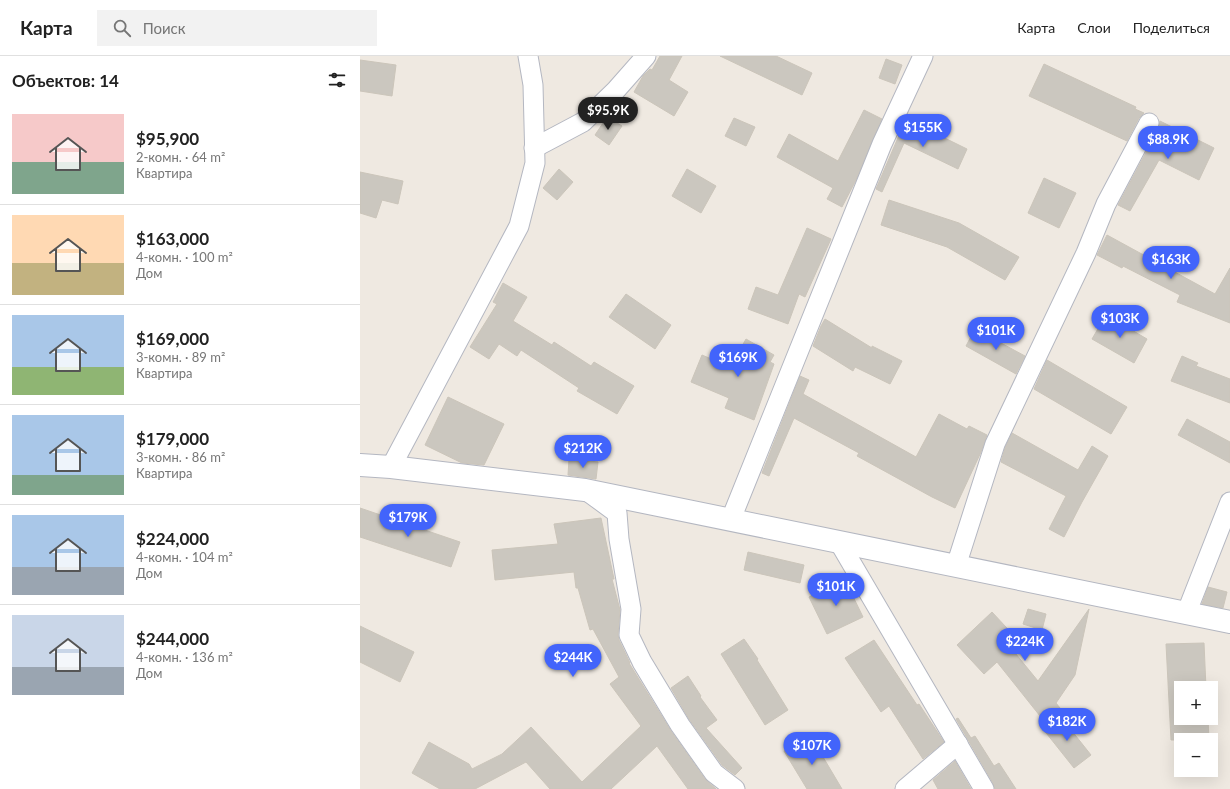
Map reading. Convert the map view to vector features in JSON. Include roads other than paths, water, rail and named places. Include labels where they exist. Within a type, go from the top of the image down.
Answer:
[{"type":"street","points":[[391,467],[519,226],[535,163],[533,85],[528,56]]},
{"type":"street","points":[[534,148],[584,122],[616,90],[646,56]]},
{"type":"street","points":[[731,520],[882,144],[923,56]]},
{"type":"street","points":[[956,566],[995,444],[1086,253],[1106,204],[1149,123]]},
{"type":"street","points":[[360,465],[391,467],[585,490],[1230,622]]},
{"type":"street","points":[[585,490],[617,513],[619,539],[631,609],[629,635],[642,662],[680,725],[714,773],[735,789]]},
{"type":"street","points":[[1186,614],[1230,502]]},
{"type":"street","points":[[839,542],[984,789]]},
{"type":"street","points":[[905,789],[958,744]]}]
